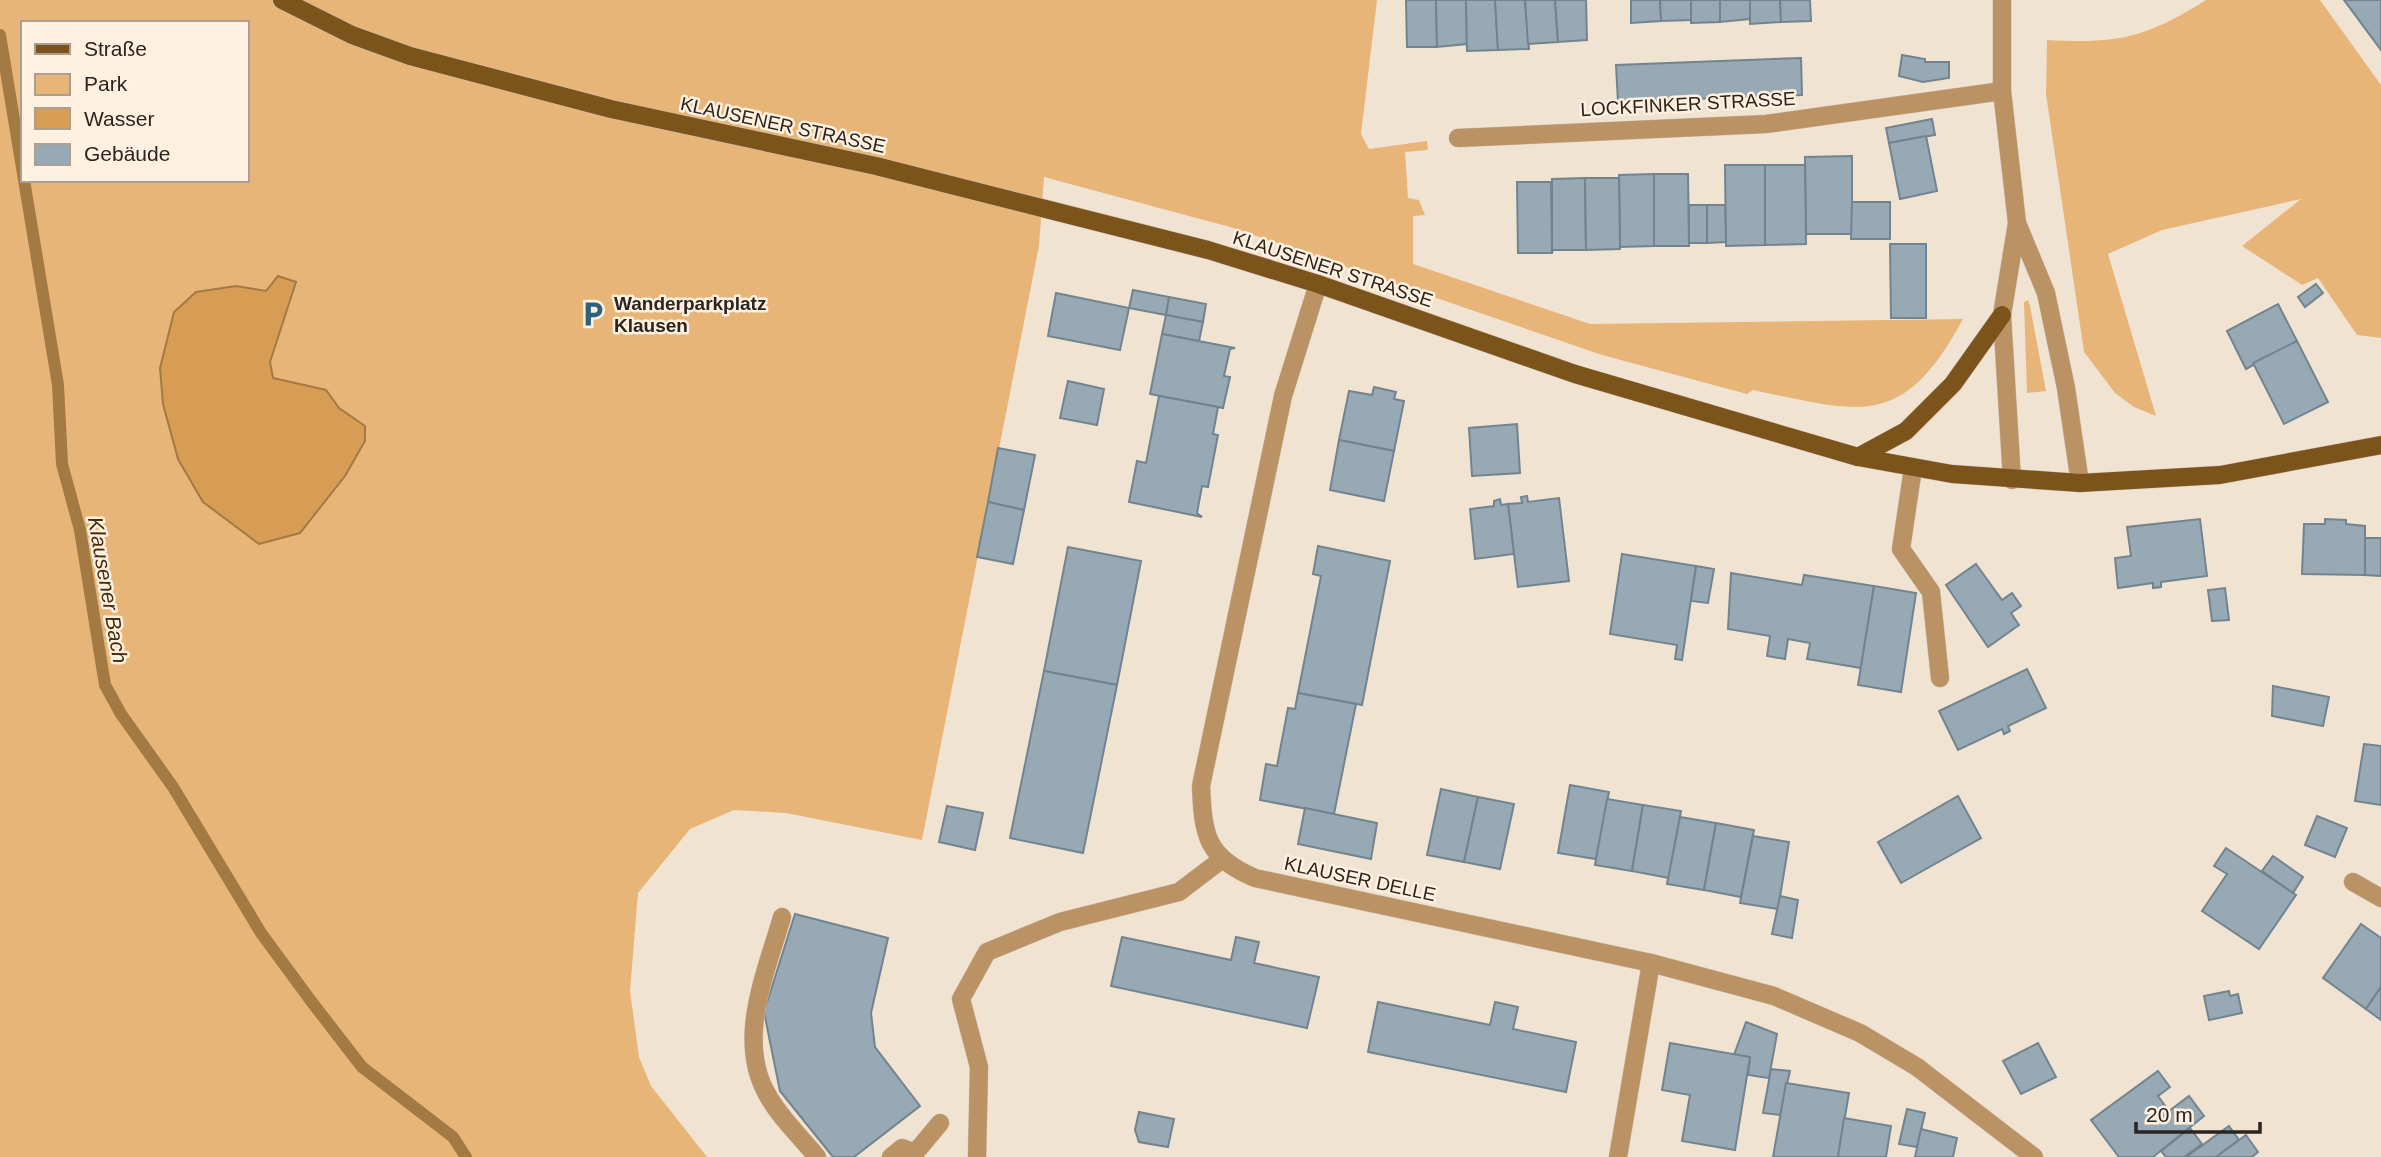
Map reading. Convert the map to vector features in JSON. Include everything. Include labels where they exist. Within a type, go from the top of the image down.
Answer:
[{"type":"main road","name":"KLAUSENER STRASSE","points":[[282,0],[352,35],[410,56],[611,109],[876,166],[1117,226],[1318,284],[1575,374],[1858,457],[1913,468],[2012,481],[2080,483],[2227,474],[2381,445]]},
{"type":"main road","points":[[1858,457],[1906,430],[1953,384],[2002,315]]},
{"type":"street","points":[[2002,0],[2002,91],[2017,223],[2002,315],[2012,481]]},
{"type":"street","name":"LOCKFINKER STRASSE","points":[[1458,138],[1766,124],[2002,91]]},
{"type":"street","points":[[2017,223],[2046,293],[2066,388],[2080,483]]},
{"type":"street","points":[[977,1157],[979,1067],[961,999],[987,952],[1060,922],[1179,892],[1221,860],[1209,845],[1203,818],[1201,786],[1283,396],[1318,284]]},
{"type":"street","points":[[1913,468],[1901,549],[1931,592],[1940,678]]},
{"type":"street","name":"KLAUSER DELLE","points":[[1221,860],[1255,878],[1651,962],[1774,996],[1860,1033],[1917,1066],[2034,1157]]},
{"type":"street","points":[[2353,882],[2381,898]]},
{"type":"street","points":[[782,917],[753,1018],[755,1066],[767,1095],[817,1157]]},
{"type":"street","points":[[1618,1157],[1651,962]]},
{"type":"street","points":[[891,1157],[902,1148],[915,1153],[940,1123]]},
{"type":"green space","points":[[0,0],[1377,0],[1361,134],[1369,149],[1427,141],[1428,150],[1405,152],[1408,198],[1419,200],[1425,215],[1413,216],[1413,264],[1590,324],[1963,319],[1941,355],[1920,380],[1899,396],[1876,405],[1852,407],[1823,404],[1753,390],[1747,394],[1602,355],[1230,227],[1044,177],[1039,246],[922,840],[786,813],[734,810],[690,829],[638,893],[630,991],[639,1057],[651,1086],[707,1157],[0,1157]]},
{"type":"green space","points":[[2206,0],[2320,0],[2381,85],[2381,338],[2357,335],[2318,278],[2302,285],[2242,246],[2301,199],[2162,230],[2108,254],[2156,416],[2134,407],[2115,393],[2084,352],[2046,94],[2047,40],[2093,41],[2130,36],[2166,23]]},
{"type":"green space","points":[[2028,300],[2046,391],[2027,393],[2024,302]]},
{"type":"water","points":[[278,276],[296,282],[270,362],[273,378],[326,390],[339,408],[365,426],[365,441],[345,476],[300,533],[259,544],[203,502],[178,459],[163,404],[160,368],[174,312],[196,292],[236,286],[266,291]]},
{"type":"building","points":[[1406,0],[1436,0],[1437,47],[1407,47]]},
{"type":"building","points":[[1436,0],[1466,0],[1467,44],[1437,47]]},
{"type":"building","points":[[1466,0],[1495,0],[1498,50],[1467,51]]},
{"type":"building","points":[[1495,0],[1525,0],[1529,49],[1498,50]]},
{"type":"building","points":[[1525,0],[1555,0],[1558,42],[1528,44]]},
{"type":"building","points":[[1555,0],[1586,0],[1587,40],[1558,42]]},
{"type":"building","points":[[1631,0],[1660,0],[1661,21],[1631,23]]},
{"type":"building","points":[[1660,0],[1691,0],[1692,20],[1661,21]]},
{"type":"building","points":[[1691,0],[1720,0],[1720,22],[1691,23]]},
{"type":"building","points":[[1720,0],[1750,0],[1750,19],[1720,22]]},
{"type":"building","points":[[1750,0],[1780,0],[1781,22],[1750,24]]},
{"type":"building","points":[[1780,0],[1810,0],[1811,21],[1781,22]]},
{"type":"building","points":[[2344,0],[2381,0],[2381,50]]},
{"type":"building","points":[[1902,55],[1925,59],[1925,62],[1949,62],[1949,78],[1923,82],[1899,76]]},
{"type":"building","points":[[1801,58],[1802,95],[1618,102],[1616,65]]},
{"type":"building","points":[[1932,119],[1935,135],[1889,143],[1886,128]]},
{"type":"building","points":[[1926,136],[1937,191],[1900,199],[1889,143]]},
{"type":"building","points":[[1852,156],[1852,234],[1806,234],[1805,157]]},
{"type":"building","points":[[1725,165],[1765,165],[1765,245],[1726,246]]},
{"type":"building","points":[[1765,165],[1805,165],[1806,244],[1765,245]]},
{"type":"building","points":[[1654,174],[1688,174],[1689,246],[1654,246]]},
{"type":"building","points":[[1654,174],[1654,246],[1620,247],[1619,175]]},
{"type":"building","points":[[1585,178],[1586,250],[1553,250],[1552,253],[1552,179]]},
{"type":"building","points":[[1585,178],[1619,178],[1620,249],[1586,250]]},
{"type":"building","points":[[1517,182],[1551,182],[1552,253],[1518,253]]},
{"type":"building","points":[[1852,202],[1890,202],[1890,239],[1851,239]]},
{"type":"building","points":[[1689,205],[1707,205],[1707,243],[1689,243]]},
{"type":"building","points":[[1707,205],[1725,205],[1726,242],[1707,243]]},
{"type":"building","points":[[1890,244],[1926,244],[1926,318],[1891,318]]},
{"type":"building","points":[[2316,284],[2323,293],[2305,307],[2298,297]]},
{"type":"building","points":[[1133,290],[1169,297],[1166,315],[1129,308]]},
{"type":"building","points":[[1056,293],[1129,308],[1120,350],[1048,336]]},
{"type":"building","points":[[1169,297],[1206,304],[1203,322],[1166,315]]},
{"type":"building","points":[[2278,304],[2297,341],[2246,369],[2227,331]]},
{"type":"building","points":[[1166,315],[1203,322],[1199,341],[1162,334]]},
{"type":"building","points":[[1162,334],[1235,348],[1230,349],[1224,376],[1230,377],[1223,408],[1150,394]]},
{"type":"building","points":[[2297,341],[2328,402],[2284,424],[2253,363]]},
{"type":"building","points":[[1068,381],[1104,389],[1097,425],[1060,418]]},
{"type":"building","points":[[1374,387],[1396,392],[1394,399],[1404,401],[1394,451],[1339,440],[1349,391],[1372,395]]},
{"type":"building","points":[[1159,396],[1218,407],[1213,434],[1218,435],[1208,487],[1202,486],[1197,513],[1202,517],[1129,502],[1137,461],[1146,463]]},
{"type":"building","points":[[1517,424],[1520,473],[1472,476],[1469,428]]},
{"type":"building","points":[[1339,440],[1394,451],[1384,501],[1330,490]]},
{"type":"building","points":[[998,448],[1035,455],[1024,510],[988,502]]},
{"type":"building","points":[[1527,496],[1528,502],[1559,498],[1569,581],[1518,587],[1508,504],[1522,503],[1521,497]]},
{"type":"building","points":[[1500,499],[1501,505],[1508,504],[1514,554],[1475,559],[1470,509],[1494,506],[1494,501]]},
{"type":"building","points":[[988,502],[1024,510],[1013,564],[977,557]]},
{"type":"building","points":[[2200,519],[2207,576],[2161,582],[2161,587],[2153,588],[2153,583],[2118,588],[2115,558],[2131,556],[2127,527]]},
{"type":"building","points":[[2325,519],[2346,520],[2346,524],[2365,526],[2365,575],[2302,574],[2304,524],[2325,524]]},
{"type":"building","points":[[2365,538],[2381,538],[2381,576],[2365,575]]},
{"type":"building","points":[[1318,546],[1390,561],[1362,705],[1298,693],[1321,576],[1313,574]]},
{"type":"building","points":[[1068,547],[1141,561],[1117,685],[1044,671]]},
{"type":"building","points":[[1622,554],[1696,566],[1682,660],[1675,659],[1677,645],[1610,634]]},
{"type":"building","points":[[1976,564],[2002,600],[2012,593],[2021,606],[2011,613],[2019,625],[1988,647],[1946,585]]},
{"type":"building","points":[[1696,566],[1714,569],[1708,603],[1691,601]]},
{"type":"building","points":[[1731,573],[1802,585],[1804,575],[1874,586],[1861,668],[1807,659],[1810,643],[1788,639],[1785,659],[1767,656],[1770,636],[1728,629]]},
{"type":"building","points":[[1874,586],[1916,593],[1901,692],[1858,685]]},
{"type":"building","points":[[2225,588],[2229,620],[2212,621],[2208,590]]},
{"type":"building","points":[[2027,669],[2046,708],[2008,726],[2010,731],[2004,734],[2002,729],[1958,750],[1939,711]]},
{"type":"building","points":[[1044,671],[1117,685],[1083,853],[1010,838]]},
{"type":"building","points":[[2273,686],[2329,697],[2323,726],[2272,716]]},
{"type":"building","points":[[1298,693],[1356,704],[1334,814],[1260,800],[1266,764],[1277,766],[1288,708],[1295,709]]},
{"type":"building","points":[[2364,744],[2381,746],[2381,805],[2355,801]]},
{"type":"building","points":[[1570,785],[1609,792],[1596,859],[1558,853]]},
{"type":"building","points":[[1441,789],[1478,797],[1464,862],[1427,855]]},
{"type":"building","points":[[1958,796],[1981,838],[1901,883],[1878,842]]},
{"type":"building","points":[[1478,797],[1514,804],[1500,869],[1464,862]]},
{"type":"building","points":[[1607,799],[1643,805],[1632,871],[1595,865]]},
{"type":"building","points":[[1643,805],[1681,811],[1669,878],[1632,871]]},
{"type":"building","points":[[947,806],[983,813],[975,850],[939,842]]},
{"type":"building","points":[[1305,808],[1377,823],[1371,859],[1298,844]]},
{"type":"building","points":[[2317,816],[2347,828],[2335,857],[2305,845]]},
{"type":"building","points":[[1680,817],[1716,823],[1704,890],[1667,884]]},
{"type":"building","points":[[1716,823],[1754,830],[1741,897],[1704,890]]},
{"type":"building","points":[[1753,836],[1789,842],[1778,909],[1740,903]]},
{"type":"building","points":[[2226,848],[2296,895],[2259,949],[2202,911],[2227,874],[2214,866]]},
{"type":"building","points":[[2273,856],[2303,877],[2293,893],[2262,871]]},
{"type":"building","points":[[1780,896],[1798,900],[1792,938],[1772,934]]},
{"type":"building","points":[[795,914],[888,938],[871,1013],[875,1047],[920,1106],[854,1157],[833,1157],[780,1091],[764,1012]]},
{"type":"building","points":[[2361,924],[2381,938],[2381,987],[2366,1009],[2323,978]]},
{"type":"building","points":[[1122,937],[1231,960],[1236,937],[1259,942],[1254,963],[1319,977],[1307,1028],[1111,986]]},
{"type":"building","points":[[2381,987],[2381,1020],[2366,1009]]},
{"type":"building","points":[[2229,991],[2230,996],[2238,994],[2242,1013],[2209,1020],[2204,996]]},
{"type":"building","points":[[1378,1002],[1490,1025],[1495,1002],[1518,1007],[1513,1029],[1576,1042],[1566,1092],[1368,1052]]},
{"type":"building","points":[[1746,1022],[1777,1034],[1769,1078],[1748,1075],[1750,1057],[1734,1055]]},
{"type":"building","points":[[1670,1043],[1750,1057],[1735,1150],[1682,1141],[1690,1095],[1662,1090]]},
{"type":"building","points":[[2038,1043],[2056,1077],[2021,1094],[2003,1061]]},
{"type":"building","points":[[1771,1069],[1790,1071],[1780,1115],[1763,1113]]},
{"type":"building","points":[[2158,1071],[2170,1087],[2158,1096],[2169,1111],[2189,1096],[2204,1116],[2153,1157],[2119,1157],[2091,1120]]},
{"type":"building","points":[[1786,1083],[1849,1093],[1838,1157],[1773,1157]]},
{"type":"building","points":[[1907,1109],[1925,1113],[1917,1147],[1899,1144]]},
{"type":"building","points":[[1139,1112],[1174,1119],[1168,1147],[1139,1142],[1135,1130]]},
{"type":"building","points":[[1844,1118],[1891,1126],[1886,1157],[1838,1157]]},
{"type":"building","points":[[2229,1126],[2239,1140],[2216,1157],[2186,1157]]},
{"type":"building","points":[[2190,1128],[2202,1144],[2184,1157],[2166,1157],[2161,1151]]},
{"type":"building","points":[[1921,1129],[1957,1138],[1953,1157],[1915,1157]]},
{"type":"building","points":[[2246,1135],[2258,1152],[2252,1157],[2216,1157]]},
{"type":"waterway","name":"Klausener Bach","points":[[0,35],[21,162]]},
{"type":"waterway","name":"Klausener Bach","points":[[24,182],[58,385],[62,464],[80,530],[105,685],[121,714],[173,787],[261,933],[311,1001],[362,1067],[453,1137],[466,1157]]},
{"type":"place","name":"Wanderparkplatz Klausen","points":[[593,314]]}]
